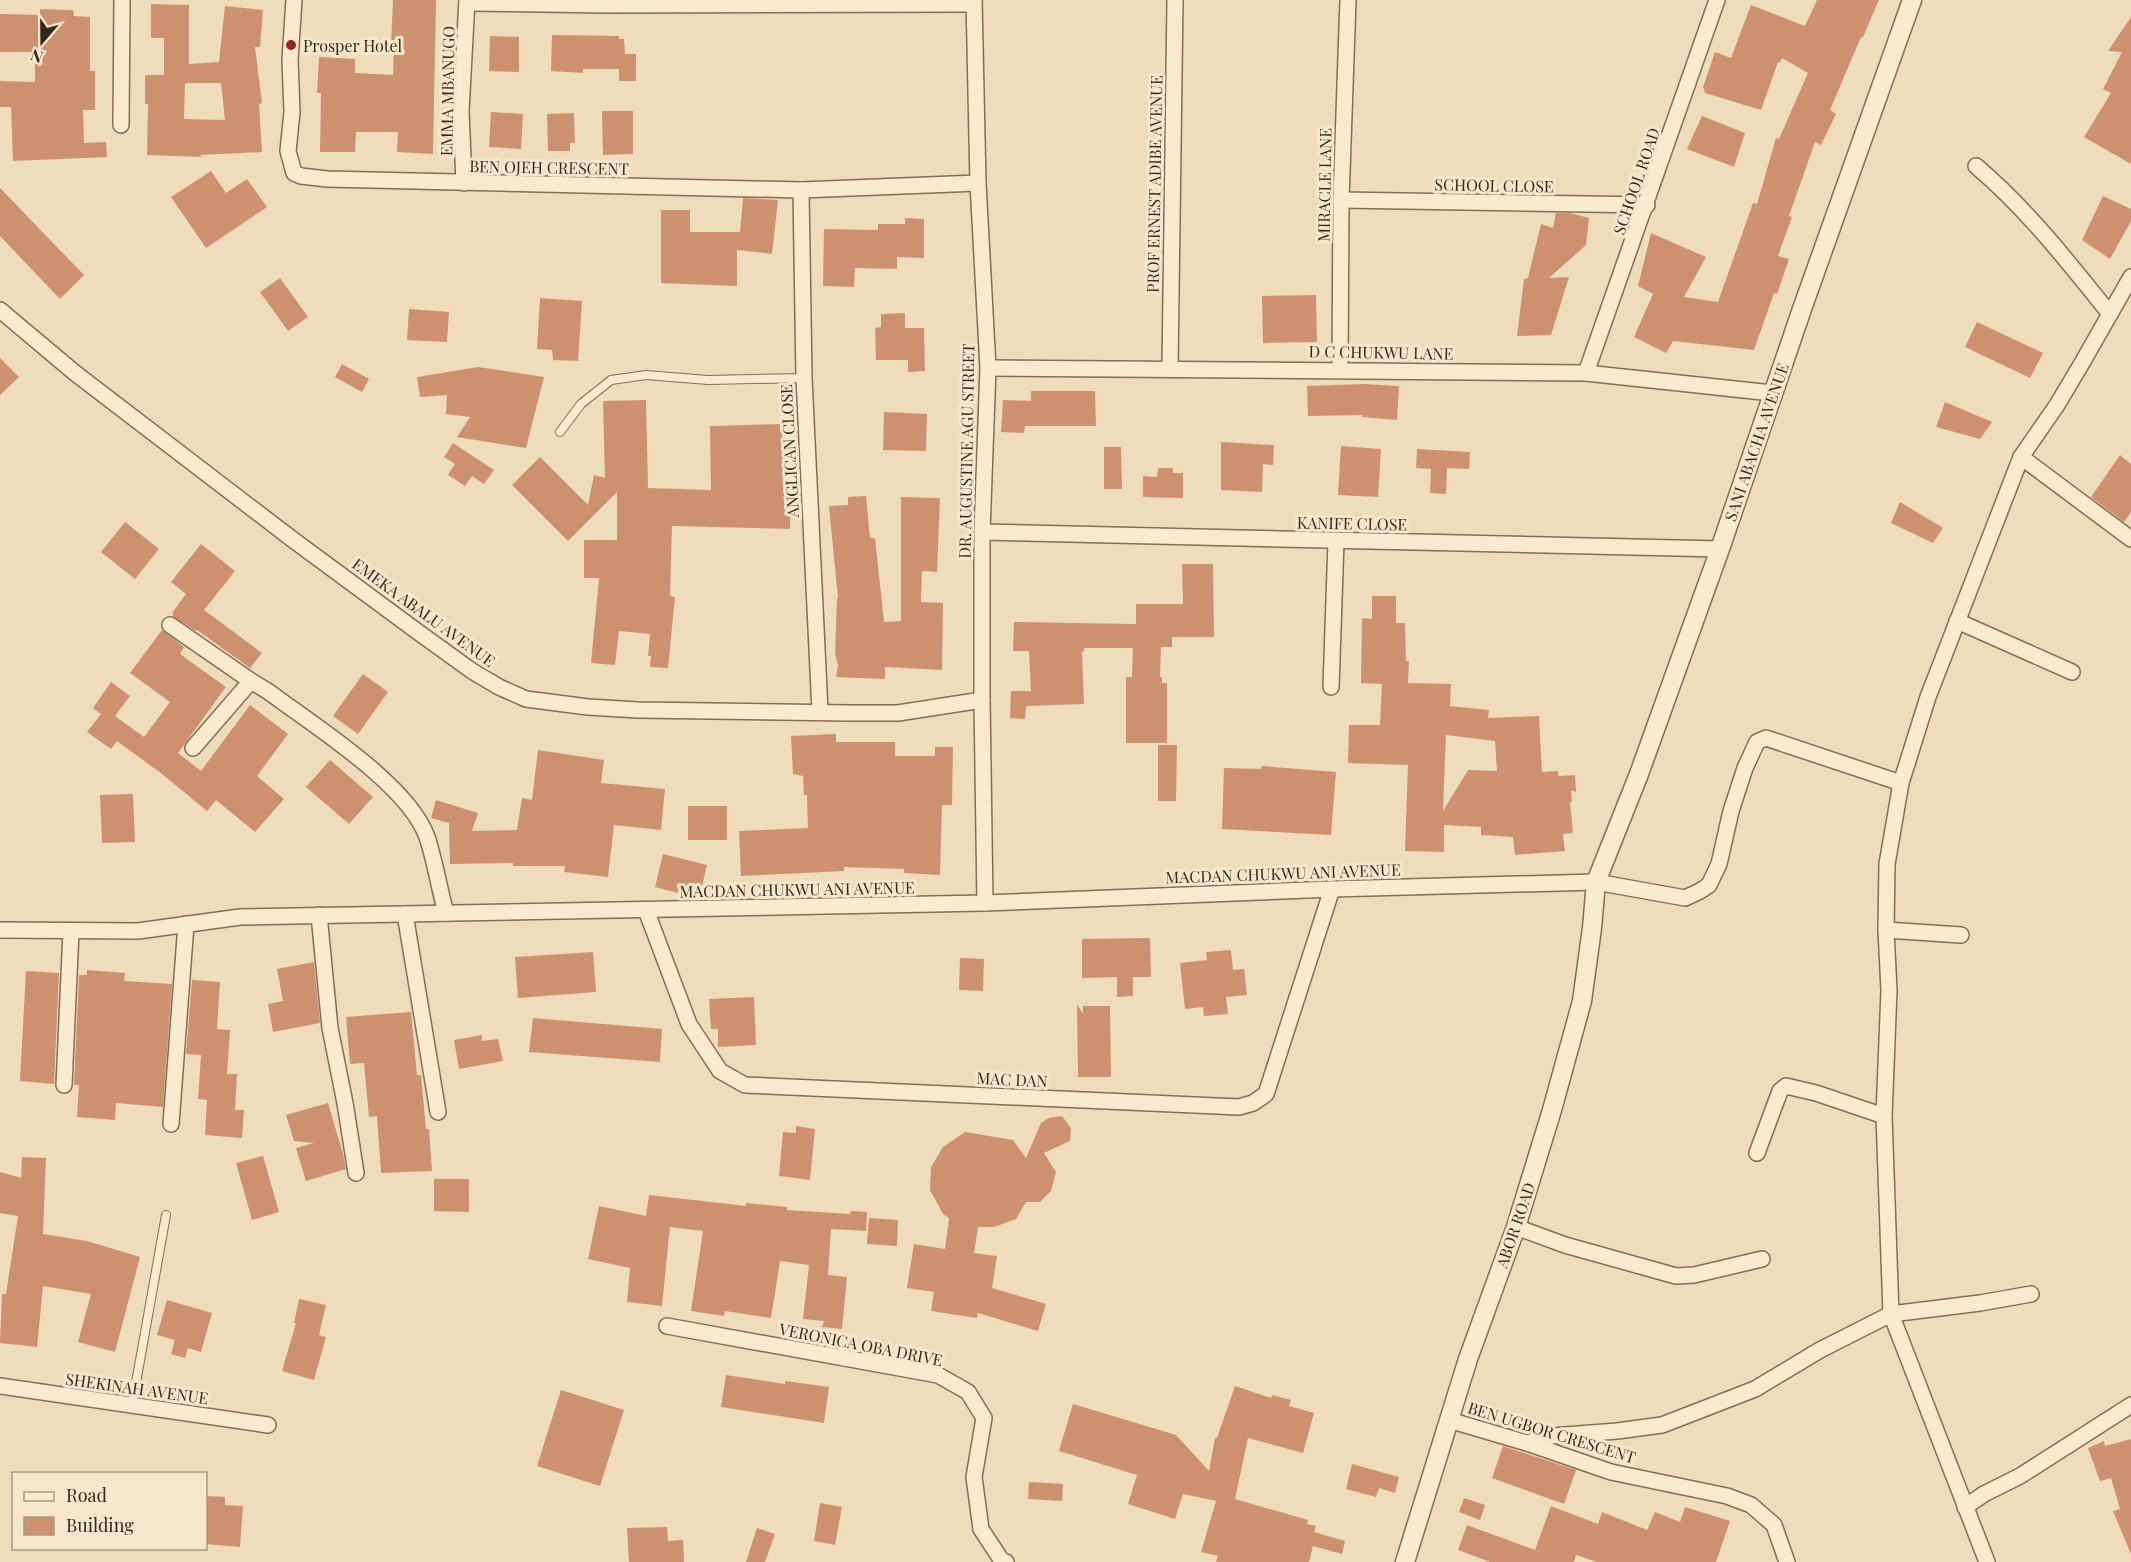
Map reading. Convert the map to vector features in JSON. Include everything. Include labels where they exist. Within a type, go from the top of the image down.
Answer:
[{"type":"street","points":[[121,125],[122,0]]},
{"type":"street","name":"BEN OJEH CRESCENT","points":[[294,0],[288,151],[294,173],[301,176],[327,179],[464,183],[801,190],[978,183]]},
{"type":"street","name":"PROF ERNEST ADIBE AVENUE","points":[[1170,368],[1175,0]]},
{"type":"street","name":"MIRACLE LANE","points":[[1340,370],[1341,200],[1348,0]]},
{"type":"street","name":"SCHOOL ROAD","points":[[1586,373],[1647,205],[1717,0]]},
{"type":"street","name":"SANI ABACHA AVENUE","points":[[1596,882],[1720,549],[1772,393],[1912,0]]},
{"type":"street","points":[[467,1],[609,5],[974,2]]},
{"type":"street","name":"EMMA MBANUGO","points":[[464,183],[461,111],[467,1]]},
{"type":"street","name":"DR. AUGUSTINE AGU STREET","points":[[974,2],[978,183],[988,368],[982,532],[985,903]]},
{"type":"street","points":[[1976,166],[2001,187],[2110,314]]},
{"type":"street","name":"ANGLICAN CLOSE","points":[[801,190],[804,378],[819,711]]},
{"type":"street","name":"SCHOOL CLOSE","points":[[1341,200],[1647,205]]},
{"type":"street","points":[[1987,1562],[1891,1314],[1884,1116],[1889,990],[1886,930],[1887,864],[1901,783],[1928,697],[2021,457],[2057,405],[2131,277]]},
{"type":"street","name":"EMEKA ABALU AVENUE","points":[[0,310],[75,373],[292,539],[472,671],[526,699],[588,707],[898,713],[982,700]]},
{"type":"street","name":"D C CHUKWU LANE","points":[[988,368],[1586,373],[1772,393]]},
{"type":"street","points":[[2021,457],[2131,539]]},
{"type":"street","name":"KANIFE CLOSE","points":[[982,532],[1720,549]]},
{"type":"street","points":[[1331,687],[1336,541]]},
{"type":"street","points":[[1957,621],[2072,672]]},
{"type":"street","points":[[170,625],[371,769],[406,802],[426,836],[446,913]]},
{"type":"street","points":[[193,748],[251,681]]},
{"type":"street","name":"MACDAN CHUKWU ANI AVENUE","points":[[0,930],[138,931],[240,917],[985,903],[1332,889],[1596,882],[1685,898],[1709,885],[1719,864],[1731,811],[1745,768],[1757,742],[1766,738],[1901,783]]},
{"type":"street","name":"ABOR ROAD","points":[[1405,1562],[1468,1359],[1516,1227],[1552,1110],[1582,1001],[1593,928],[1596,882]]},
{"type":"street","name":"MAC DAN","points":[[646,910],[689,1024],[720,1071],[745,1085],[1239,1107],[1253,1103],[1266,1094],[1332,889]]},
{"type":"street","points":[[405,914],[438,1112]]},
{"type":"street","points":[[319,915],[330,1028],[356,1173]]},
{"type":"street","points":[[171,1124],[186,924]]},
{"type":"street","points":[[1886,930],[1961,935]]},
{"type":"street","points":[[64,1085],[70,931]]},
{"type":"street","points":[[1757,1153],[1780,1091],[1786,1086],[1816,1093],[1884,1116]]},
{"type":"street","points":[[1516,1227],[1565,1245],[1676,1276],[1694,1275],[1762,1259]]},
{"type":"street","points":[[1527,1443],[1552,1436],[1662,1425],[1755,1389],[1820,1350],[1891,1314],[2031,1294]]},
{"type":"street","name":"VERONICA OBA DRIVE","points":[[667,1326],[938,1375],[968,1392],[984,1418],[974,1477],[981,1529],[1003,1562]]},
{"type":"street","name":"SHEKINAH AVENUE","points":[[0,1386],[268,1425]]},
{"type":"street","points":[[1965,1507],[1984,1494],[2020,1476],[2131,1405]]},
{"type":"street","name":"BEN UGBOR CRESCENT","points":[[1449,1420],[1527,1443],[1611,1472],[1727,1496],[1751,1505],[1774,1525],[1787,1562]]},
{"type":"lane","points":[[560,432],[581,404],[611,380],[646,375],[708,380],[804,378]]},
{"type":"lane","points":[[132,1405],[166,1215]]},
{"type":"building","points":[[393,0],[436,0],[433,154],[397,152],[398,132],[356,132],[355,152],[320,152],[321,93],[317,93],[319,57],[355,59],[355,73],[393,75],[394,46],[391,46]]},
{"type":"building","points":[[1817,0],[1879,0],[1830,110],[1836,114],[1821,145],[1815,142],[1789,216],[1792,217],[1778,256],[1789,259],[1754,350],[1673,341],[1666,353],[1634,337],[1653,294],[1638,286],[1651,233],[1706,257],[1684,297],[1718,302],[1753,203],[1757,204],[1776,138],[1779,139],[1808,73],[1782,58],[1780,63],[1778,62],[1761,110],[1705,93],[1703,87],[1715,52],[1731,58],[1751,5],[1805,26]]},
{"type":"building","points":[[151,4],[189,5],[189,64],[219,62],[225,6],[263,10],[260,47],[255,47],[262,103],[259,104],[262,152],[200,155],[202,157],[147,155],[148,104],[145,104],[145,75],[164,75],[164,38],[151,38]],"holes":[[[185,83],[221,83],[225,120],[184,119]]]},
{"type":"building","points":[[40,9],[73,10],[74,16],[90,17],[90,71],[95,71],[95,110],[83,110],[84,143],[106,142],[107,157],[13,161],[11,107],[0,107],[0,81],[35,82],[35,52],[0,52],[0,14],[40,15]]},
{"type":"building","points":[[2131,17],[2131,164],[2084,137],[2111,93],[2103,89],[2122,52],[2108,51]]},
{"type":"building","points":[[552,35],[619,36],[619,39],[624,39],[625,54],[636,54],[636,81],[619,81],[619,69],[583,69],[583,73],[551,71]]},
{"type":"building","points":[[490,36],[519,37],[519,72],[489,71]]},
{"type":"building","points":[[602,111],[633,111],[633,154],[603,155]]},
{"type":"building","points":[[491,112],[523,114],[521,149],[489,147]]},
{"type":"building","points":[[574,113],[575,143],[570,143],[570,151],[548,151],[547,114]]},
{"type":"building","points":[[1702,116],[1745,133],[1734,167],[1687,149]]},
{"type":"building","points":[[211,171],[226,193],[247,179],[267,207],[206,248],[171,197]]},
{"type":"building","points":[[0,188],[84,275],[60,299],[0,236]]},
{"type":"building","points":[[2103,196],[2131,209],[2131,221],[2110,259],[2082,240]]},
{"type":"building","points":[[743,198],[778,200],[772,254],[737,250],[737,286],[661,283],[661,210],[690,210],[690,232],[740,232]]},
{"type":"building","points":[[1556,213],[1570,213],[1589,218],[1586,245],[1549,278],[1569,277],[1551,335],[1517,336],[1524,279],[1528,278],[1541,224],[1553,228]]},
{"type":"building","points":[[905,218],[924,219],[924,258],[897,257],[897,269],[855,268],[854,287],[823,286],[824,229],[878,230],[878,224],[905,224]]},
{"type":"building","points":[[280,278],[308,317],[288,331],[260,292]]},
{"type":"building","points":[[1316,295],[1317,342],[1263,343],[1262,296]]},
{"type":"building","points":[[540,298],[582,301],[578,361],[553,360],[552,350],[537,349]]},
{"type":"building","points":[[409,309],[449,312],[447,342],[407,340]]},
{"type":"building","points":[[905,313],[905,328],[924,328],[925,371],[908,372],[908,360],[876,360],[875,328],[881,327],[881,314]]},
{"type":"building","points":[[1977,322],[2043,353],[2030,378],[1965,347]]},
{"type":"building","points":[[0,358],[19,377],[0,395]]},
{"type":"building","points":[[342,364],[369,379],[362,392],[335,377]]},
{"type":"building","points":[[478,367],[544,377],[526,448],[457,437],[470,417],[446,414],[447,395],[420,397],[417,377]]},
{"type":"building","points":[[1364,384],[1399,386],[1397,420],[1362,417],[1362,415],[1308,416],[1307,386]]},
{"type":"building","points":[[1031,391],[1095,391],[1096,426],[1025,426],[1024,433],[1001,432],[1003,400],[1031,401]]},
{"type":"building","points":[[646,400],[648,488],[711,490],[710,426],[782,424],[784,496],[791,496],[790,529],[672,526],[670,596],[675,597],[668,668],[650,667],[651,656],[648,656],[650,634],[619,631],[615,665],[591,663],[599,578],[584,578],[584,540],[617,540],[617,492],[568,541],[512,485],[540,457],[588,505],[594,475],[605,478],[603,401]]},
{"type":"building","points":[[1945,402],[1992,422],[1980,439],[1936,427]]},
{"type":"building","points":[[884,412],[927,414],[926,451],[883,450]]},
{"type":"building","points":[[1221,442],[1274,445],[1273,465],[1263,464],[1262,492],[1221,490]]},
{"type":"building","points":[[453,443],[494,470],[484,484],[472,476],[465,486],[448,475],[455,464],[444,457]]},
{"type":"building","points":[[1341,446],[1381,449],[1378,497],[1338,495]]},
{"type":"building","points":[[1104,447],[1121,447],[1122,489],[1104,489]]},
{"type":"building","points":[[1417,449],[1470,452],[1469,469],[1447,468],[1446,494],[1430,493],[1431,469],[1416,468]]},
{"type":"building","points":[[2120,455],[2131,464],[2131,512],[2124,522],[2091,497]]},
{"type":"building","points":[[1158,468],[1173,468],[1173,473],[1183,473],[1183,498],[1143,497],[1143,476],[1157,477]]},
{"type":"building","points":[[866,496],[870,538],[875,538],[884,622],[901,621],[901,497],[940,498],[937,572],[922,571],[921,602],[943,603],[942,670],[885,667],[885,679],[836,677],[838,598],[829,506],[848,505],[848,497]]},
{"type":"building","points":[[1900,502],[1943,528],[1933,543],[1891,523]]},
{"type":"building","points":[[125,522],[159,549],[135,579],[101,552]]},
{"type":"building","points":[[201,544],[235,571],[204,610],[262,653],[250,668],[197,630],[172,616],[186,594],[171,582]]},
{"type":"building","points":[[1182,564],[1213,564],[1214,637],[1172,637],[1172,647],[1161,647],[1160,677],[1162,677],[1162,683],[1167,683],[1167,743],[1126,743],[1126,677],[1132,677],[1133,648],[1084,648],[1084,652],[1082,651],[1084,704],[1026,706],[1025,719],[1010,718],[1011,691],[1031,691],[1029,651],[1013,651],[1014,622],[1136,624],[1136,604],[1183,604]]},
{"type":"building","points":[[1372,596],[1396,596],[1396,623],[1405,623],[1406,661],[1409,661],[1408,683],[1451,684],[1450,706],[1489,710],[1488,718],[1539,716],[1542,772],[1558,771],[1558,776],[1575,775],[1576,792],[1571,790],[1572,802],[1570,802],[1573,833],[1563,834],[1565,851],[1515,855],[1513,837],[1481,835],[1481,827],[1444,825],[1444,852],[1405,851],[1408,765],[1348,763],[1349,725],[1380,725],[1382,684],[1361,683],[1362,618],[1372,619]],"holes":[[[1446,735],[1495,741],[1497,771],[1468,770],[1443,811]]]},
{"type":"building","points":[[162,630],[184,647],[180,654],[226,687],[178,753],[201,771],[250,705],[288,734],[257,776],[284,799],[255,832],[216,800],[207,811],[117,741],[111,749],[87,732],[101,714],[93,708],[111,682],[130,696],[115,716],[144,737],[170,702],[130,673]]},
{"type":"building","points":[[363,674],[388,692],[358,734],[333,716]]},
{"type":"building","points":[[836,734],[836,742],[895,742],[895,756],[935,756],[935,747],[953,747],[952,805],[942,805],[940,875],[904,873],[904,869],[844,867],[844,871],[741,876],[739,831],[808,828],[807,795],[804,795],[803,776],[793,774],[791,736]]},
{"type":"building","points":[[1158,745],[1177,745],[1176,801],[1158,801]]},
{"type":"building","points":[[538,750],[604,760],[601,783],[665,789],[661,830],[614,825],[608,877],[564,872],[565,866],[513,866],[513,863],[450,864],[449,823],[431,818],[436,800],[478,813],[472,831],[517,830],[522,798],[532,800]]},
{"type":"building","points":[[330,760],[373,797],[349,824],[306,787]]},
{"type":"building","points":[[1262,766],[1336,772],[1331,835],[1222,829],[1224,768],[1261,769]]},
{"type":"building","points":[[133,794],[135,842],[102,843],[100,795]]},
{"type":"building","points":[[688,806],[727,806],[727,840],[688,840]]},
{"type":"building","points":[[663,854],[707,865],[701,890],[680,885],[678,893],[655,887]]},
{"type":"building","points":[[1150,938],[1151,977],[1133,977],[1133,996],[1117,997],[1117,977],[1082,978],[1082,939]]},
{"type":"building","points":[[1231,950],[1233,970],[1244,969],[1247,995],[1226,997],[1228,1014],[1204,1016],[1203,1007],[1185,1009],[1180,963],[1207,960],[1206,952]]},
{"type":"building","points":[[593,952],[596,992],[518,998],[515,957]]},
{"type":"building","points":[[960,958],[984,959],[983,991],[959,990]]},
{"type":"building","points":[[314,962],[320,1023],[273,1032],[268,1004],[283,1001],[277,969]]},
{"type":"building","points":[[87,970],[125,973],[124,981],[172,984],[163,1107],[116,1103],[115,1120],[77,1117],[79,1085],[74,1085],[79,975],[87,975]]},
{"type":"building","points":[[26,971],[59,973],[54,1084],[20,1081]]},
{"type":"building","points":[[192,980],[220,982],[217,1029],[230,1030],[227,1074],[237,1074],[235,1110],[244,1110],[242,1138],[205,1135],[207,1100],[198,1099],[201,1055],[186,1054]]},
{"type":"building","points":[[754,997],[756,1045],[718,1047],[718,1029],[711,1029],[709,999]]},
{"type":"building","points":[[1077,1004],[1083,1014],[1083,1006],[1110,1006],[1111,1077],[1078,1077]]},
{"type":"building","points":[[411,1012],[417,1075],[421,1075],[426,1129],[429,1129],[432,1171],[381,1173],[377,1116],[369,1117],[364,1063],[350,1064],[346,1017]]},
{"type":"building","points":[[533,1018],[662,1029],[660,1062],[529,1052]]},
{"type":"building","points":[[482,1035],[482,1041],[498,1039],[503,1061],[459,1069],[454,1040]]},
{"type":"building","points":[[328,1103],[346,1169],[306,1181],[296,1148],[314,1143],[294,1141],[286,1115]]},
{"type":"building","points":[[1062,1116],[1071,1128],[1070,1141],[1044,1153],[1056,1172],[1051,1191],[1040,1202],[1026,1202],[1016,1219],[994,1227],[978,1227],[974,1253],[997,1256],[992,1288],[1046,1304],[1038,1331],[978,1313],[977,1318],[931,1311],[934,1292],[907,1288],[914,1244],[945,1249],[949,1218],[943,1214],[930,1190],[931,1167],[943,1147],[965,1132],[1013,1140],[1026,1158],[1041,1123],[1049,1118]]},
{"type":"building","points":[[796,1126],[815,1129],[810,1180],[779,1176],[783,1132],[796,1133]]},
{"type":"building","points":[[263,1156],[279,1212],[252,1220],[236,1163]]},
{"type":"building","points":[[22,1157],[46,1158],[43,1234],[87,1241],[140,1257],[115,1352],[78,1342],[91,1294],[43,1286],[37,1347],[0,1343],[2,1294],[6,1294],[18,1216],[0,1213],[0,1172],[21,1178]]},
{"type":"building","points":[[434,1179],[469,1179],[469,1212],[434,1211]]},
{"type":"building","points":[[649,1195],[746,1206],[746,1203],[787,1207],[787,1210],[850,1214],[851,1211],[867,1212],[866,1231],[831,1229],[828,1275],[847,1277],[842,1329],[822,1327],[824,1321],[803,1319],[809,1265],[780,1261],[771,1318],[725,1311],[724,1316],[691,1311],[703,1231],[670,1227],[662,1306],[627,1302],[630,1268],[588,1259],[599,1206],[646,1216]]},
{"type":"building","points":[[869,1218],[898,1220],[897,1246],[867,1244]]},
{"type":"building","points":[[299,1299],[326,1305],[319,1335],[326,1337],[314,1380],[282,1371],[296,1323],[294,1323]]},
{"type":"building","points":[[167,1300],[212,1313],[201,1352],[188,1348],[185,1358],[171,1354],[175,1340],[157,1335]]},
{"type":"building","points":[[726,1375],[785,1384],[785,1381],[829,1387],[824,1423],[721,1407]]},
{"type":"building","points":[[1235,1386],[1271,1398],[1272,1395],[1291,1400],[1289,1406],[1314,1413],[1303,1453],[1248,1438],[1235,1499],[1308,1520],[1307,1524],[1316,1526],[1314,1532],[1345,1541],[1342,1554],[1313,1546],[1309,1562],[1216,1562],[1218,1556],[1201,1552],[1216,1501],[1183,1494],[1175,1519],[1128,1504],[1137,1475],[1059,1451],[1073,1404],[1176,1435],[1209,1471],[1215,1438],[1217,1438]]},
{"type":"building","points":[[561,1390],[624,1410],[600,1486],[537,1466]]},
{"type":"building","points":[[2131,1439],[2131,1554],[2113,1511],[2120,1509],[2111,1478],[2100,1481],[2088,1448],[2104,1441],[2105,1446]]},
{"type":"building","points":[[1503,1446],[1576,1470],[1564,1504],[1492,1478]]},
{"type":"building","points":[[1352,1464],[1399,1477],[1395,1493],[1379,1488],[1376,1497],[1346,1489]]},
{"type":"building","points":[[1029,1482],[1063,1484],[1062,1501],[1028,1499]]},
{"type":"building","points":[[207,1496],[225,1497],[225,1505],[243,1506],[240,1547],[207,1544]]},
{"type":"building","points":[[1464,1498],[1485,1505],[1480,1520],[1459,1512]]},
{"type":"building","points":[[820,1503],[842,1507],[835,1545],[814,1541]]},
{"type":"building","points":[[1551,1506],[1598,1524],[1602,1512],[1647,1530],[1655,1512],[1680,1522],[1685,1507],[1730,1521],[1716,1562],[1597,1562],[1576,1555],[1574,1562],[1490,1562],[1458,1550],[1467,1525],[1535,1550]]},
{"type":"building","points":[[667,1527],[668,1541],[683,1540],[684,1562],[629,1562],[627,1528]]},
{"type":"building","points":[[757,1528],[775,1534],[765,1562],[746,1562]]},
{"type":"place","name":"Prosper Hotel","points":[[291,45]]}]
